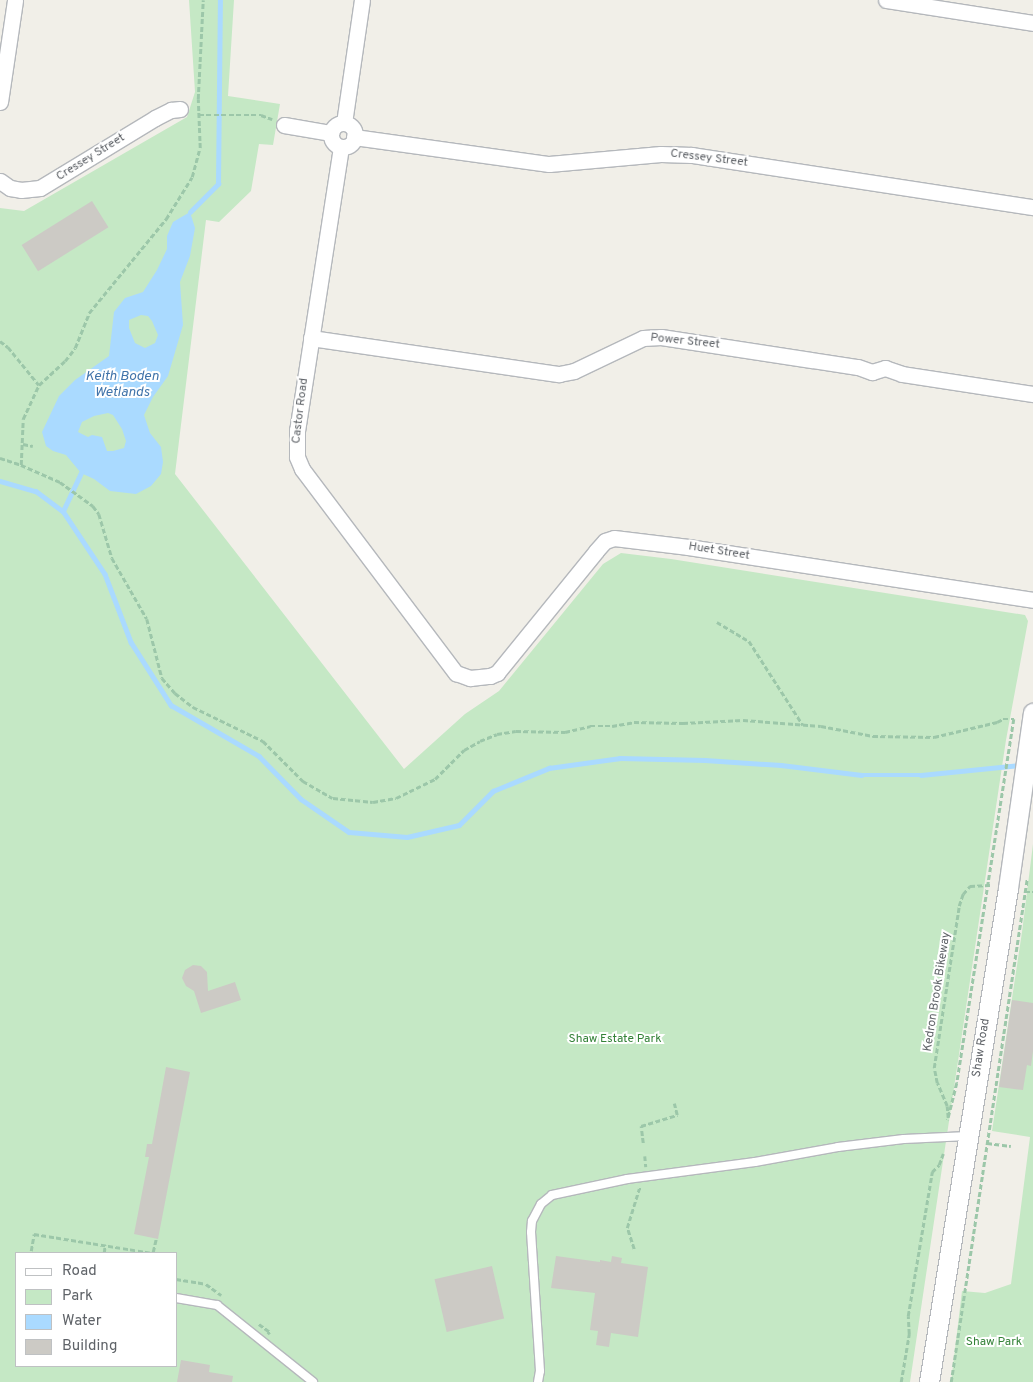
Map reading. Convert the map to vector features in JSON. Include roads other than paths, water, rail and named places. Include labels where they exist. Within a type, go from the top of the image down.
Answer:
[{"type":"street","points":[[0,102],[15,0]]},
{"type":"street","points":[[344,123],[362,0]]},
{"type":"street","points":[[886,0],[1033,23]]},
{"type":"street","name":"Cressey Street","points":[[0,181],[10,188],[21,190],[40,188],[164,113],[180,109]]},
{"type":"street","points":[[344,123],[354,130],[354,137],[348,146],[340,147],[332,140],[331,133],[337,124],[344,123]]},
{"type":"street","points":[[284,125],[331,133]]},
{"type":"street","name":"Cressey Street","points":[[354,137],[549,164],[661,154],[692,155],[1033,207]]},
{"type":"street","name":"Castor Road","points":[[340,147],[297,430],[296,451],[299,463],[452,670],[466,678]]},
{"type":"street","name":"Power Street","points":[[311,338],[559,374],[574,371],[643,338],[661,337],[858,367],[869,372],[885,368],[902,374],[1033,394]]},
{"type":"street","name":"Huet Street","points":[[466,678],[486,677],[497,673],[596,551],[606,541],[614,538],[688,547],[1033,600]]},
{"type":"street","name":"Shaw Road","points":[[929,1382],[968,1136],[1020,740],[1033,713]]},
{"type":"lane","points":[[538,1382],[540,1371],[531,1232],[532,1221],[541,1204],[552,1195],[627,1180],[755,1162],[838,1147],[910,1138],[968,1136]]},
{"type":"lane","points":[[178,1298],[217,1305],[303,1379],[313,1382]]},
{"type":"water","name":"Keith Boden Wetlands","points":[[190,212],[195,228],[190,256],[180,282],[183,325],[168,376],[153,397],[144,415],[150,433],[161,447],[163,462],[161,474],[151,486],[136,494],[110,491],[94,479],[81,473],[66,455],[53,451],[46,446],[42,432],[59,396],[75,380],[109,356],[114,312],[125,298],[143,292],[157,270],[167,249],[167,236],[173,222]],"holes":[[[141,315],[148,316],[158,335],[155,343],[145,348],[135,343],[129,328],[129,320]],[[108,413],[113,415],[122,429],[126,441],[124,448],[107,451],[102,437],[92,435],[88,437],[78,432],[82,422],[94,416]]]},
{"type":"waterway","points":[[190,212],[218,184],[220,0]]},
{"type":"waterway","points":[[63,511],[81,473]]},
{"type":"waterway","points":[[0,481],[36,491],[63,511],[105,574],[131,642],[171,705],[259,756],[301,799],[349,832],[407,837],[459,825],[493,791],[549,768],[620,758],[705,760],[781,765],[861,775],[921,775],[1021,765]]},
{"type":"park label","name":"Shaw Estate Park","points":[[615,1040]]},
{"type":"park label","name":"Shaw Park","points":[[994,1343]]}]
